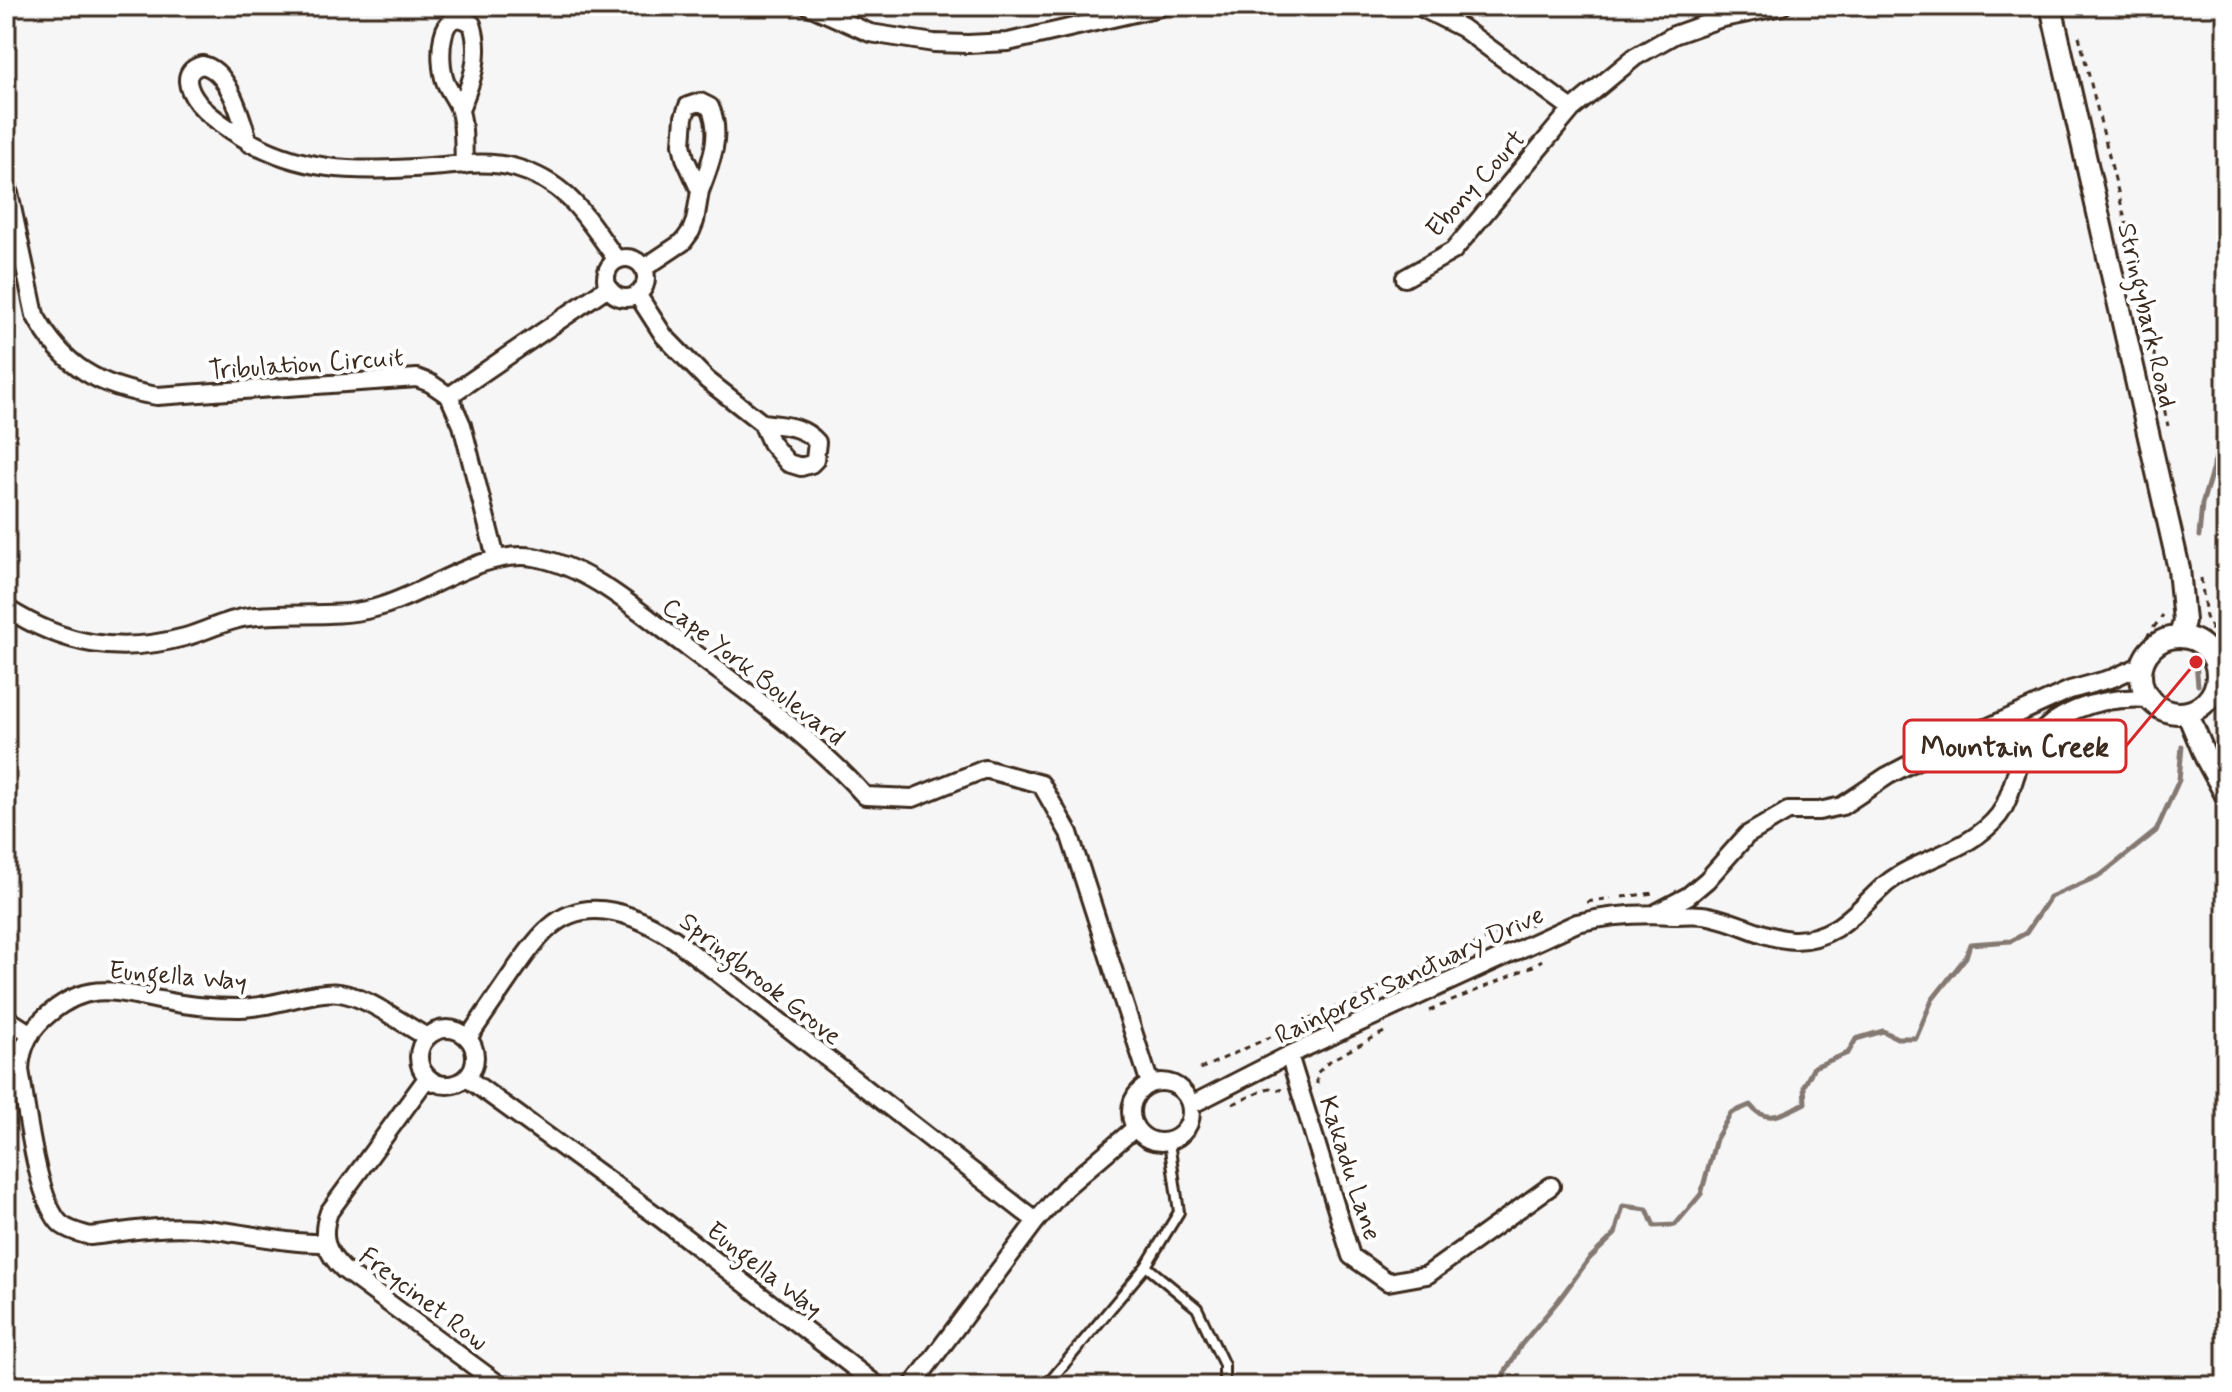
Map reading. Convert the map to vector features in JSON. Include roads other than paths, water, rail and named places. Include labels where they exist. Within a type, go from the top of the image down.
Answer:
[{"type":"street","points":[[809,6],[870,33],[934,43],[968,44],[1008,42],[1165,6]]},
{"type":"street","points":[[1418,6],[1462,28],[1572,109]]},
{"type":"street","name":"Ebony Court","points":[[1405,278],[1453,251],[1572,109],[1635,57],[1674,35],[1719,19],[1782,6]]},
{"type":"street","name":"Stringybark Road","points":[[2051,6],[2179,569],[2184,621],[2180,636]]},
{"type":"street","points":[[460,110],[474,77],[476,53],[472,24],[458,17],[450,19],[444,26],[442,57],[445,81],[460,110],[464,165]]},
{"type":"street","points":[[249,143],[239,110],[216,70],[202,65],[192,69],[187,82],[196,100],[217,121],[249,143],[283,158],[340,169],[384,170],[488,163],[514,167],[557,186],[572,199],[617,260]]},
{"type":"street","points":[[644,268],[670,252],[691,231],[700,191],[714,156],[714,116],[710,107],[700,102],[688,106],[685,111],[682,144],[700,191]]},
{"type":"street","name":"Tribulation Circuit","points":[[6,179],[35,315],[64,356],[94,379],[125,391],[157,396],[417,378],[449,396]]},
{"type":"street","points":[[632,258],[644,268],[645,283],[637,294],[619,296],[608,287],[607,272],[617,260],[632,258]]},
{"type":"street","points":[[6,608],[29,622],[75,641],[111,647],[152,644],[244,618],[276,614],[342,614],[374,608],[496,558],[462,425],[449,396],[608,287]]},
{"type":"street","points":[[637,294],[664,336],[683,356],[707,380],[762,423]]},
{"type":"street","name":"Cape York Boulevard","points":[[496,558],[531,557],[562,564],[607,589],[798,730],[834,762],[865,796],[913,798],[985,769],[1041,784],[1069,833],[1150,1084]]},
{"type":"street","points":[[2180,636],[2203,644],[2211,654],[2217,677],[2208,699],[2187,712],[2167,711],[2150,699],[2144,689],[2142,665],[2156,644],[2180,636]]},
{"type":"street","name":"Rainforest Sanctuary Drive","points":[[1656,913],[1688,896],[1707,880],[1747,835],[1788,811],[1819,811],[1842,806],[1887,776],[1929,754],[2070,690],[2113,678],[2142,665]]},
{"type":"street","name":"Rainforest Sanctuary Drive","points":[[1191,1105],[1289,1055],[1577,923],[1608,915],[1656,913],[1710,916],[1769,938],[1788,940],[1808,939],[1834,929],[1861,909],[1887,883],[1970,839],[1999,815],[2023,757],[2038,734],[2058,716],[2105,701],[2150,699]]},
{"type":"street","points":[[2187,712],[2226,795]]},
{"type":"street","name":"Springbrook Grove","points":[[468,1038],[534,943],[549,927],[564,916],[584,910],[621,912],[649,923],[674,939],[1036,1221]]},
{"type":"street","name":"Eungella Way","points":[[60,1224],[41,1182],[20,1070],[21,1052],[41,1020],[75,996],[101,991],[126,991],[198,1006],[240,1009],[338,992],[358,999],[427,1037]]},
{"type":"street","points":[[6,1018],[31,1034]]},
{"type":"street","points":[[447,1029],[468,1038],[475,1055],[474,1067],[467,1078],[447,1086],[427,1078],[418,1057],[427,1037],[447,1029]]},
{"type":"street","name":"Kakadu Lane","points":[[1289,1055],[1351,1256],[1388,1282],[1427,1275],[1551,1186]]},
{"type":"street","name":"Freycinet Row","points":[[427,1078],[329,1212],[325,1243],[330,1257],[344,1270],[501,1386]]},
{"type":"street","name":"Eungella Way","points":[[467,1078],[660,1218],[878,1386]]},
{"type":"street","points":[[1150,1084],[1173,1084],[1182,1090],[1191,1105],[1190,1122],[1185,1131],[1169,1142],[1149,1140],[1135,1128],[1131,1118],[1132,1102],[1150,1084]]},
{"type":"street","points":[[912,1386],[1036,1221],[1065,1188],[1135,1128]]},
{"type":"street","name":"Freycinet Row","points":[[60,1224],[90,1236],[192,1227],[301,1244],[325,1243]]},
{"type":"lane","points":[[1046,1386],[1146,1266],[1179,1212],[1169,1142]]},
{"type":"lane","points":[[1146,1266],[1197,1308],[1224,1365],[1224,1386]]},
{"type":"waterway","points":[[2199,536],[2202,504],[2226,424]]},
{"type":"waterway","points":[[2196,662],[2198,685]]},
{"type":"waterway","points":[[1497,1386],[1521,1345],[1589,1259],[1615,1234],[1623,1206],[1647,1209],[1654,1226],[1675,1225],[1701,1194],[1716,1139],[1731,1113],[1750,1105],[1763,1115],[1776,1116],[1805,1103],[1804,1086],[1814,1067],[1848,1053],[1856,1039],[1883,1031],[1897,1038],[1916,1038],[1932,1000],[1966,957],[1970,944],[2011,941],[2026,933],[2050,897],[2101,875],[2156,831],[2179,780],[2182,746]]},
{"type":"place","name":"Mountain Creek","points":[[2196,662]]}]
